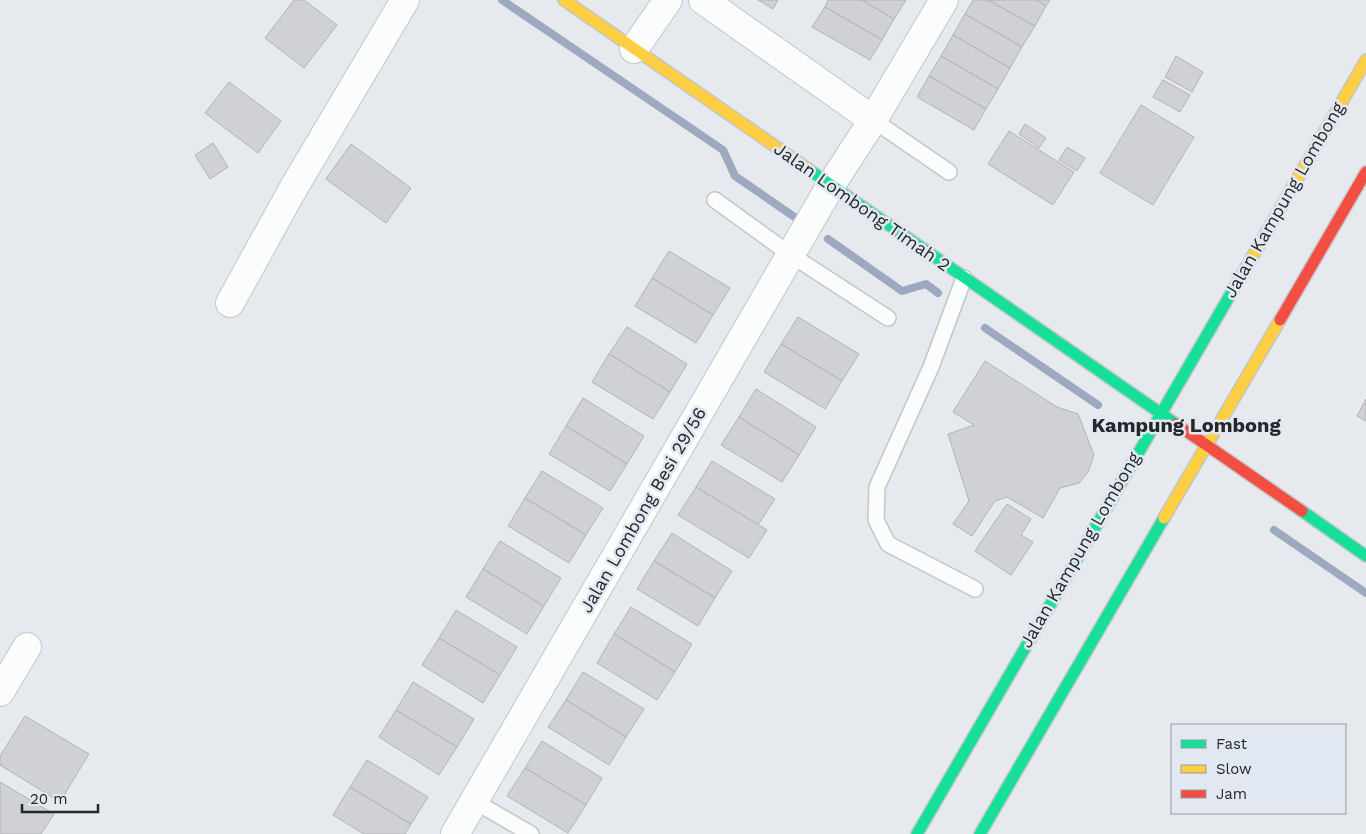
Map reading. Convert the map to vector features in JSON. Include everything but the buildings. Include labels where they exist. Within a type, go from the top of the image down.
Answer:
[{"type":"street","points":[[230,303],[293,189],[405,0]]},
{"type":"street","name":"Jalan Lombong Timah 2","points":[[564,0],[1366,556]]},
{"type":"street","points":[[634,49],[668,0]]},
{"type":"street","points":[[703,0],[873,120]]},
{"type":"street","name":"Jalan Lombong Besi 29/56","points":[[455,834],[830,185],[873,120],[944,0]]},
{"type":"street","name":"Jalan Kampung Lombong","points":[[917,834],[1366,60]]},
{"type":"street","points":[[980,834],[1208,447],[1366,172]]},
{"type":"street","points":[[0,692],[27,647]]},
{"type":"lane","points":[[873,120],[949,172]]},
{"type":"lane","points":[[716,200],[791,255],[888,318]]},
{"type":"lane","points":[[964,278],[931,367],[901,429],[877,487],[876,520],[888,544],[975,589]]},
{"type":"lane","points":[[474,801],[531,834]]},
{"type":"waterway","points":[[502,0],[723,150],[735,176],[796,218]]},
{"type":"waterway","points":[[828,239],[902,291],[926,284],[938,293]]},
{"type":"waterway","points":[[985,328],[1098,405]]},
{"type":"waterway","points":[[1274,530],[1366,593]]},
{"type":"traffic: fast","points":[[808,169],[1176,424]]},
{"type":"traffic: fast","points":[[917,834],[1251,259]]},
{"type":"traffic: fast","points":[[1302,511],[1366,556]]},
{"type":"traffic: fast","points":[[980,834],[1164,518]]},
{"type":"traffic: slow","points":[[564,0],[808,169]]},
{"type":"traffic: slow","points":[[1251,259],[1366,60]]},
{"type":"traffic: slow","points":[[1164,518],[1280,320]]},
{"type":"traffic: jam","points":[[1280,320],[1366,172]]},
{"type":"traffic: jam","points":[[1176,424],[1302,511]]},
{"type":"district","name":"Kampung Lombong","points":[[1186,425]]}]
